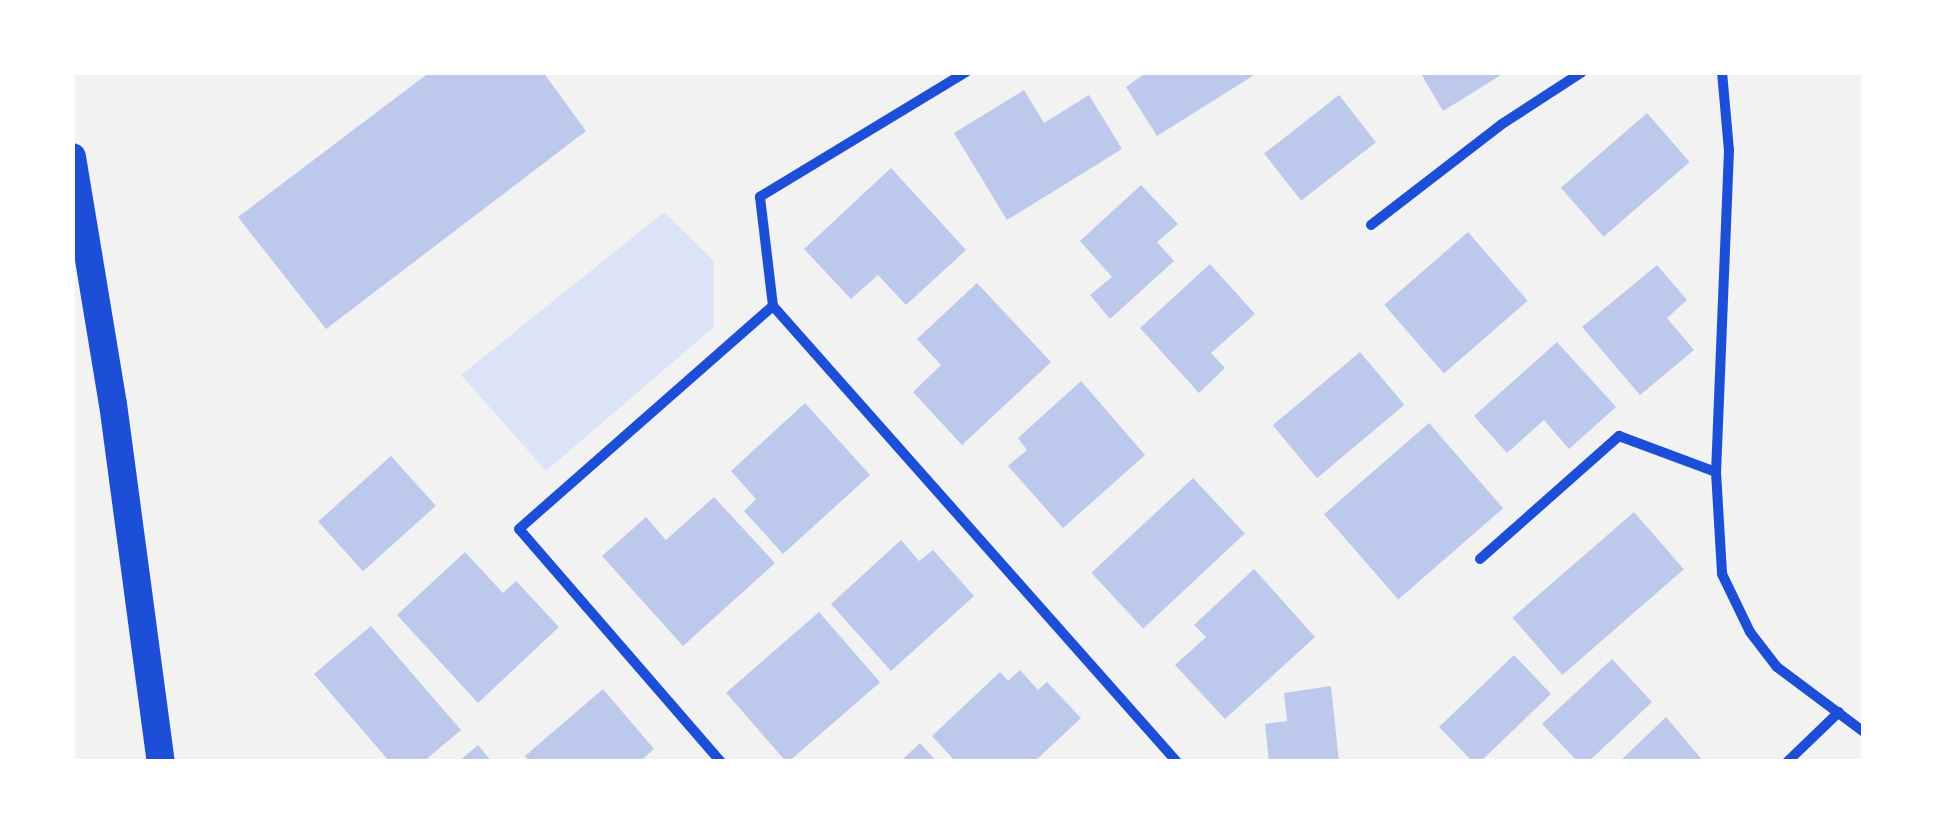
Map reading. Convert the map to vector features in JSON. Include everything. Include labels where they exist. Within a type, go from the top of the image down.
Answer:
[{"type":"highway","points":[[72,156],[113,404],[162,762]]},
{"type":"street","points":[[966,72],[760,197],[773,306],[1177,762]]},
{"type":"street","points":[[1372,225],[1502,124],[1582,72]]},
{"type":"street","points":[[1722,72],[1729,150],[1716,472],[1722,574],[1750,632],[1777,667],[1864,732]]},
{"type":"street","points":[[721,762],[519,529],[773,306]]},
{"type":"street","points":[[1480,560],[1619,436],[1716,472]]},
{"type":"street","points":[[1786,762],[1839,712]]},
{"type":"shaded area","points":[[664,212],[714,261],[714,327],[546,471],[461,375]]},
{"type":"building","points":[[430,72],[543,72],[586,131],[326,329],[238,217]]},
{"type":"building","points":[[1147,72],[1259,72],[1157,136],[1126,87]]},
{"type":"building","points":[[1420,72],[1506,72],[1443,111]]},
{"type":"building","points":[[1024,90],[1044,123],[1089,95],[1122,149],[1007,220],[954,133]]},
{"type":"building","points":[[1339,95],[1376,142],[1301,201],[1264,153]]},
{"type":"building","points":[[1647,113],[1690,162],[1604,237],[1561,188]]},
{"type":"building","points":[[891,168],[966,250],[906,305],[878,275],[851,299],[804,249]]},
{"type":"building","points":[[1141,185],[1178,224],[1157,242],[1174,261],[1110,319],[1090,295],[1112,277],[1080,241]]},
{"type":"building","points":[[1468,232],[1528,301],[1444,374],[1384,305]]},
{"type":"building","points":[[1210,264],[1255,314],[1211,353],[1225,368],[1199,393],[1140,328]]},
{"type":"building","points":[[1657,265],[1687,300],[1667,318],[1694,350],[1640,395],[1582,327]]},
{"type":"building","points":[[977,283],[1051,362],[962,445],[913,392],[941,365],[917,339]]},
{"type":"building","points":[[1557,342],[1616,407],[1569,449],[1544,420],[1507,453],[1474,416]]},
{"type":"building","points":[[1360,352],[1404,405],[1317,478],[1273,425]]},
{"type":"building","points":[[1081,381],[1145,455],[1063,528],[1008,466],[1027,450],[1018,438]]},
{"type":"building","points":[[805,403],[870,475],[783,554],[744,511],[756,499],[731,471]]},
{"type":"building","points":[[1429,423],[1503,508],[1398,599],[1324,514]]},
{"type":"building","points":[[391,456],[436,506],[363,571],[318,522]]},
{"type":"building","points":[[1193,478],[1245,534],[1143,628],[1091,573]]},
{"type":"building","points":[[714,497],[775,563],[683,646],[602,556],[646,517],[666,540]]},
{"type":"building","points":[[1634,512],[1684,569],[1562,675],[1512,618]]},
{"type":"building","points":[[901,540],[919,561],[933,550],[974,596],[891,671],[831,604]]},
{"type":"building","points":[[465,552],[503,593],[516,581],[559,627],[478,703],[397,615]]},
{"type":"building","points":[[1254,569],[1315,637],[1225,719],[1175,665],[1206,637],[1194,625]]},
{"type":"building","points":[[819,612],[880,682],[788,762],[726,693]]},
{"type":"building","points":[[371,626],[461,730],[423,762],[390,762],[314,674]]},
{"type":"building","points":[[1514,655],[1551,694],[1480,762],[1473,762],[1439,727]]},
{"type":"building","points":[[1612,659],[1652,702],[1588,762],[1578,762],[1542,724]]},
{"type":"building","points":[[1020,670],[1038,690],[1047,682],[1081,718],[1034,762],[956,762],[932,736],[1000,672],[1008,681]]},
{"type":"building","points":[[1331,686],[1339,762],[1269,762],[1265,724],[1287,721],[1284,693]]},
{"type":"building","points":[[603,689],[654,749],[639,762],[530,762],[525,756]]},
{"type":"building","points":[[1666,717],[1704,762],[1619,762]]},
{"type":"building","points":[[920,743],[937,762],[900,762]]},
{"type":"building","points":[[478,745],[492,762],[458,762]]}]
